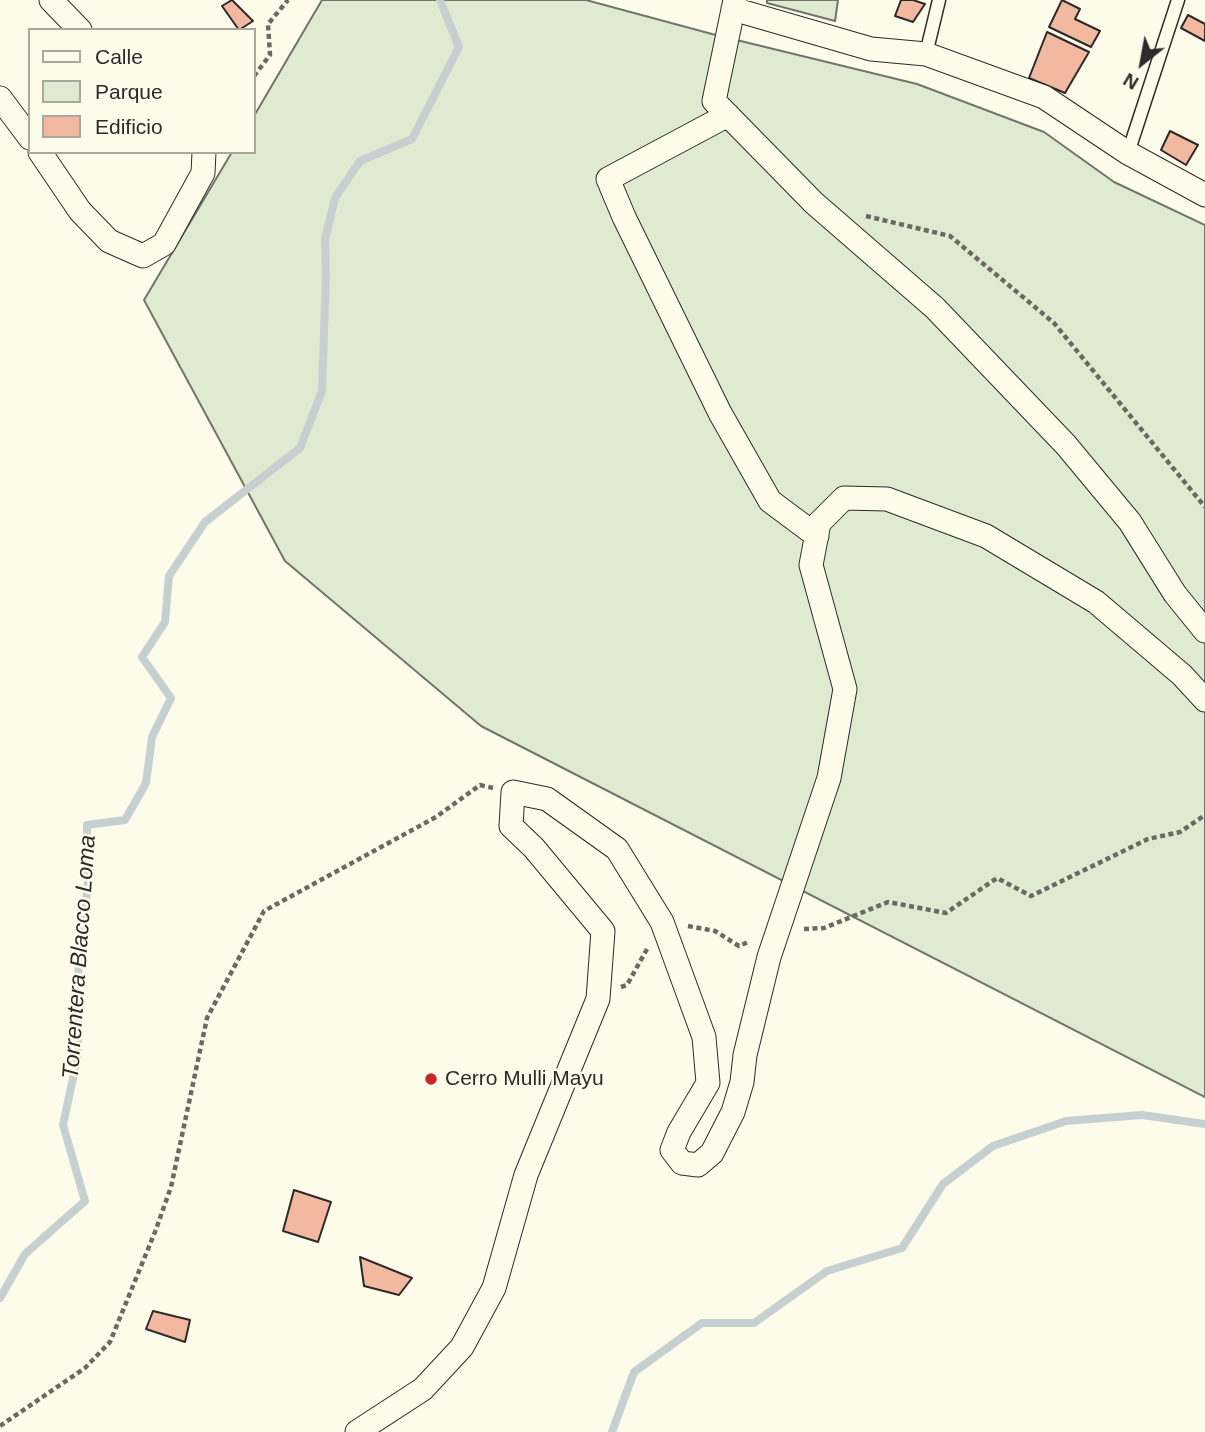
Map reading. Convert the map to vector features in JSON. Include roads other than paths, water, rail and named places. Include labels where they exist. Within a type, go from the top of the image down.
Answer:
[{"type":"street","points":[[51,0],[78,28]]},
{"type":"street","points":[[1205,195],[1128,153],[1044,97],[926,54],[871,48],[734,4],[714,102],[814,203],[935,307],[1066,445],[1130,522],[1175,594],[1205,631]]},
{"type":"street","points":[[0,98],[28,135]]},
{"type":"street","points":[[728,115],[608,179],[720,413],[769,501],[817,536]]},
{"type":"street","points":[[41,154],[80,211],[109,241],[143,256],[164,244],[202,173],[204,154]]},
{"type":"street","points":[[358,1432],[423,1389],[462,1347],[494,1288],[526,1175],[598,999],[603,931],[534,848],[510,826],[513,792],[547,799],[617,849],[662,922],[704,1037],[708,1083],[679,1132],[672,1150],[682,1163],[698,1165],[712,1153],[733,1112],[769,957],[829,778],[845,689],[811,565],[819,523],[844,498],[887,499],[986,536],[1096,602],[1182,676],[1205,700]]},
{"type":"lane","points":[[926,54],[939,0]]},
{"type":"lane","points":[[1128,153],[1178,0]]},
{"type":"waterway","name":"Torrentera Blacco Loma","points":[[0,1298],[25,1254],[85,1201],[63,1125],[78,1055],[78,975],[88,882],[87,825],[125,820],[146,783],[152,737],[171,698],[142,657],[165,622],[169,576],[205,522],[300,448],[322,391],[325,240],[335,198],[360,161],[412,139],[459,47],[440,0]]},
{"type":"waterway","points":[[612,1432],[634,1372],[702,1323],[754,1323],[827,1271],[902,1248],[943,1184],[993,1146],[1066,1121],[1142,1115],[1205,1124]]},
{"type":"place","name":"Cerro Mulli Mayu","points":[[431,1079]]}]
